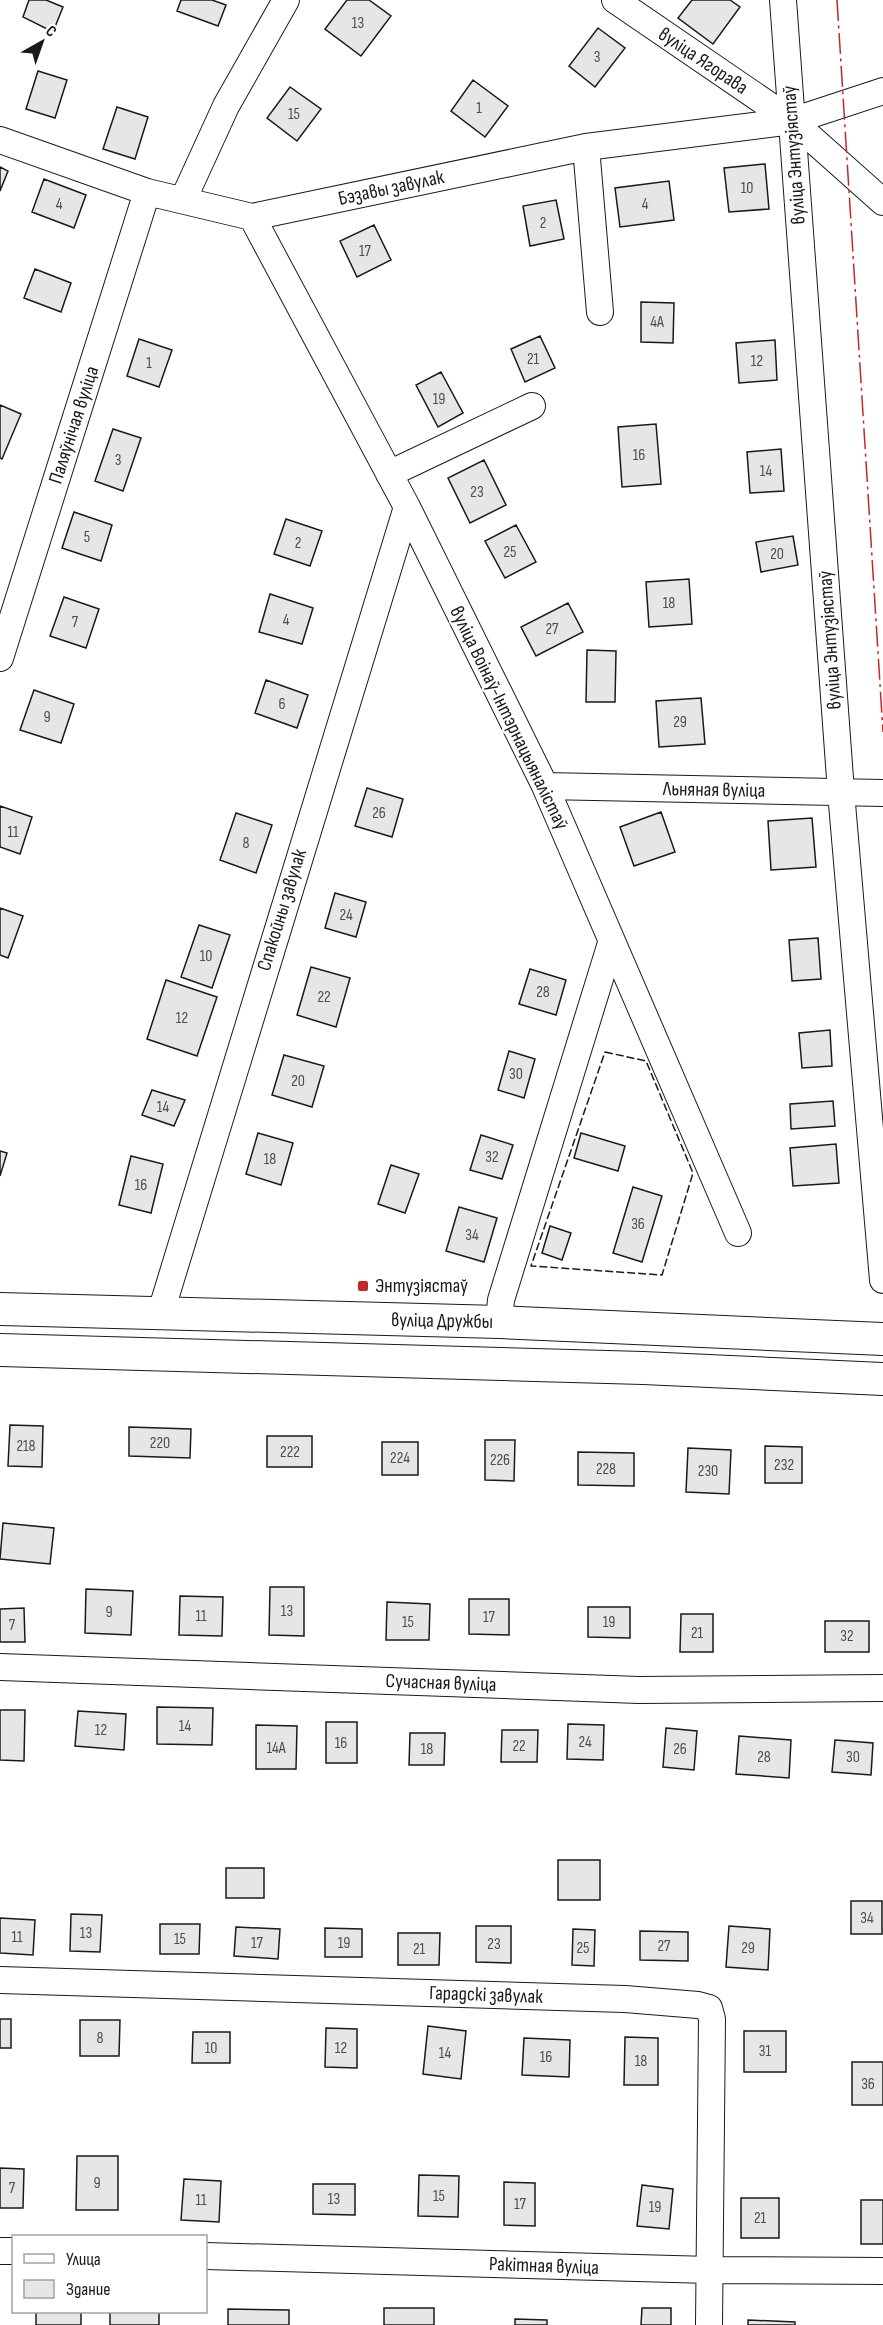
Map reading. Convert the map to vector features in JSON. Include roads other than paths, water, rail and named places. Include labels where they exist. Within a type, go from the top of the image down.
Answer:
[{"type":"main road","name":"вуліца Дружбы","points":[[0,1310],[499,1322],[883,1339]]},
{"type":"main road","name":"вуліца Дружбы","points":[[0,1350],[643,1368],[883,1379]]},
{"type":"street","points":[[183,200],[226,106],[286,0]]},
{"type":"street","name":"вуліца Ягорава","points":[[615,0],[792,121],[883,202]]},
{"type":"street","name":"вуліца Энтузіястаў","points":[[783,0],[841,792],[883,1280]]},
{"type":"street","name":"Бэзавы завулак","points":[[0,140],[147,192],[252,217],[586,147],[792,121],[883,91]]},
{"type":"street","points":[[586,147],[600,312]]},
{"type":"street","name":"Паляўнічая вуліца","points":[[0,658],[147,192]]},
{"type":"street","name":"вуліца Воінаў-Інтэрнацыяналістаў","points":[[252,217],[407,507],[544,786],[738,1233]]},
{"type":"street","points":[[389,474],[532,406]]},
{"type":"street","name":"Спакойны завулак","points":[[160,1315],[407,507]]},
{"type":"street","name":"Льняная вуліца","points":[[544,786],[883,794]]},
{"type":"street","points":[[499,1322],[501,1300],[612,943]]},
{"type":"street","name":"Сучасная вуліца","points":[[0,1666],[639,1690],[883,1688]]},
{"type":"street","name":"Гарадскі завулак","points":[[0,1980],[625,2000],[698,2005],[709,2008],[712,2019],[710,2270]]},
{"type":"street","name":"Ракітная вуліца","points":[[207,2256],[710,2270],[883,2271]]},
{"type":"street","points":[[709,2325],[710,2270]]},
{"type":"place","name":"Энтузіястаў","points":[[363,1286]]}]
